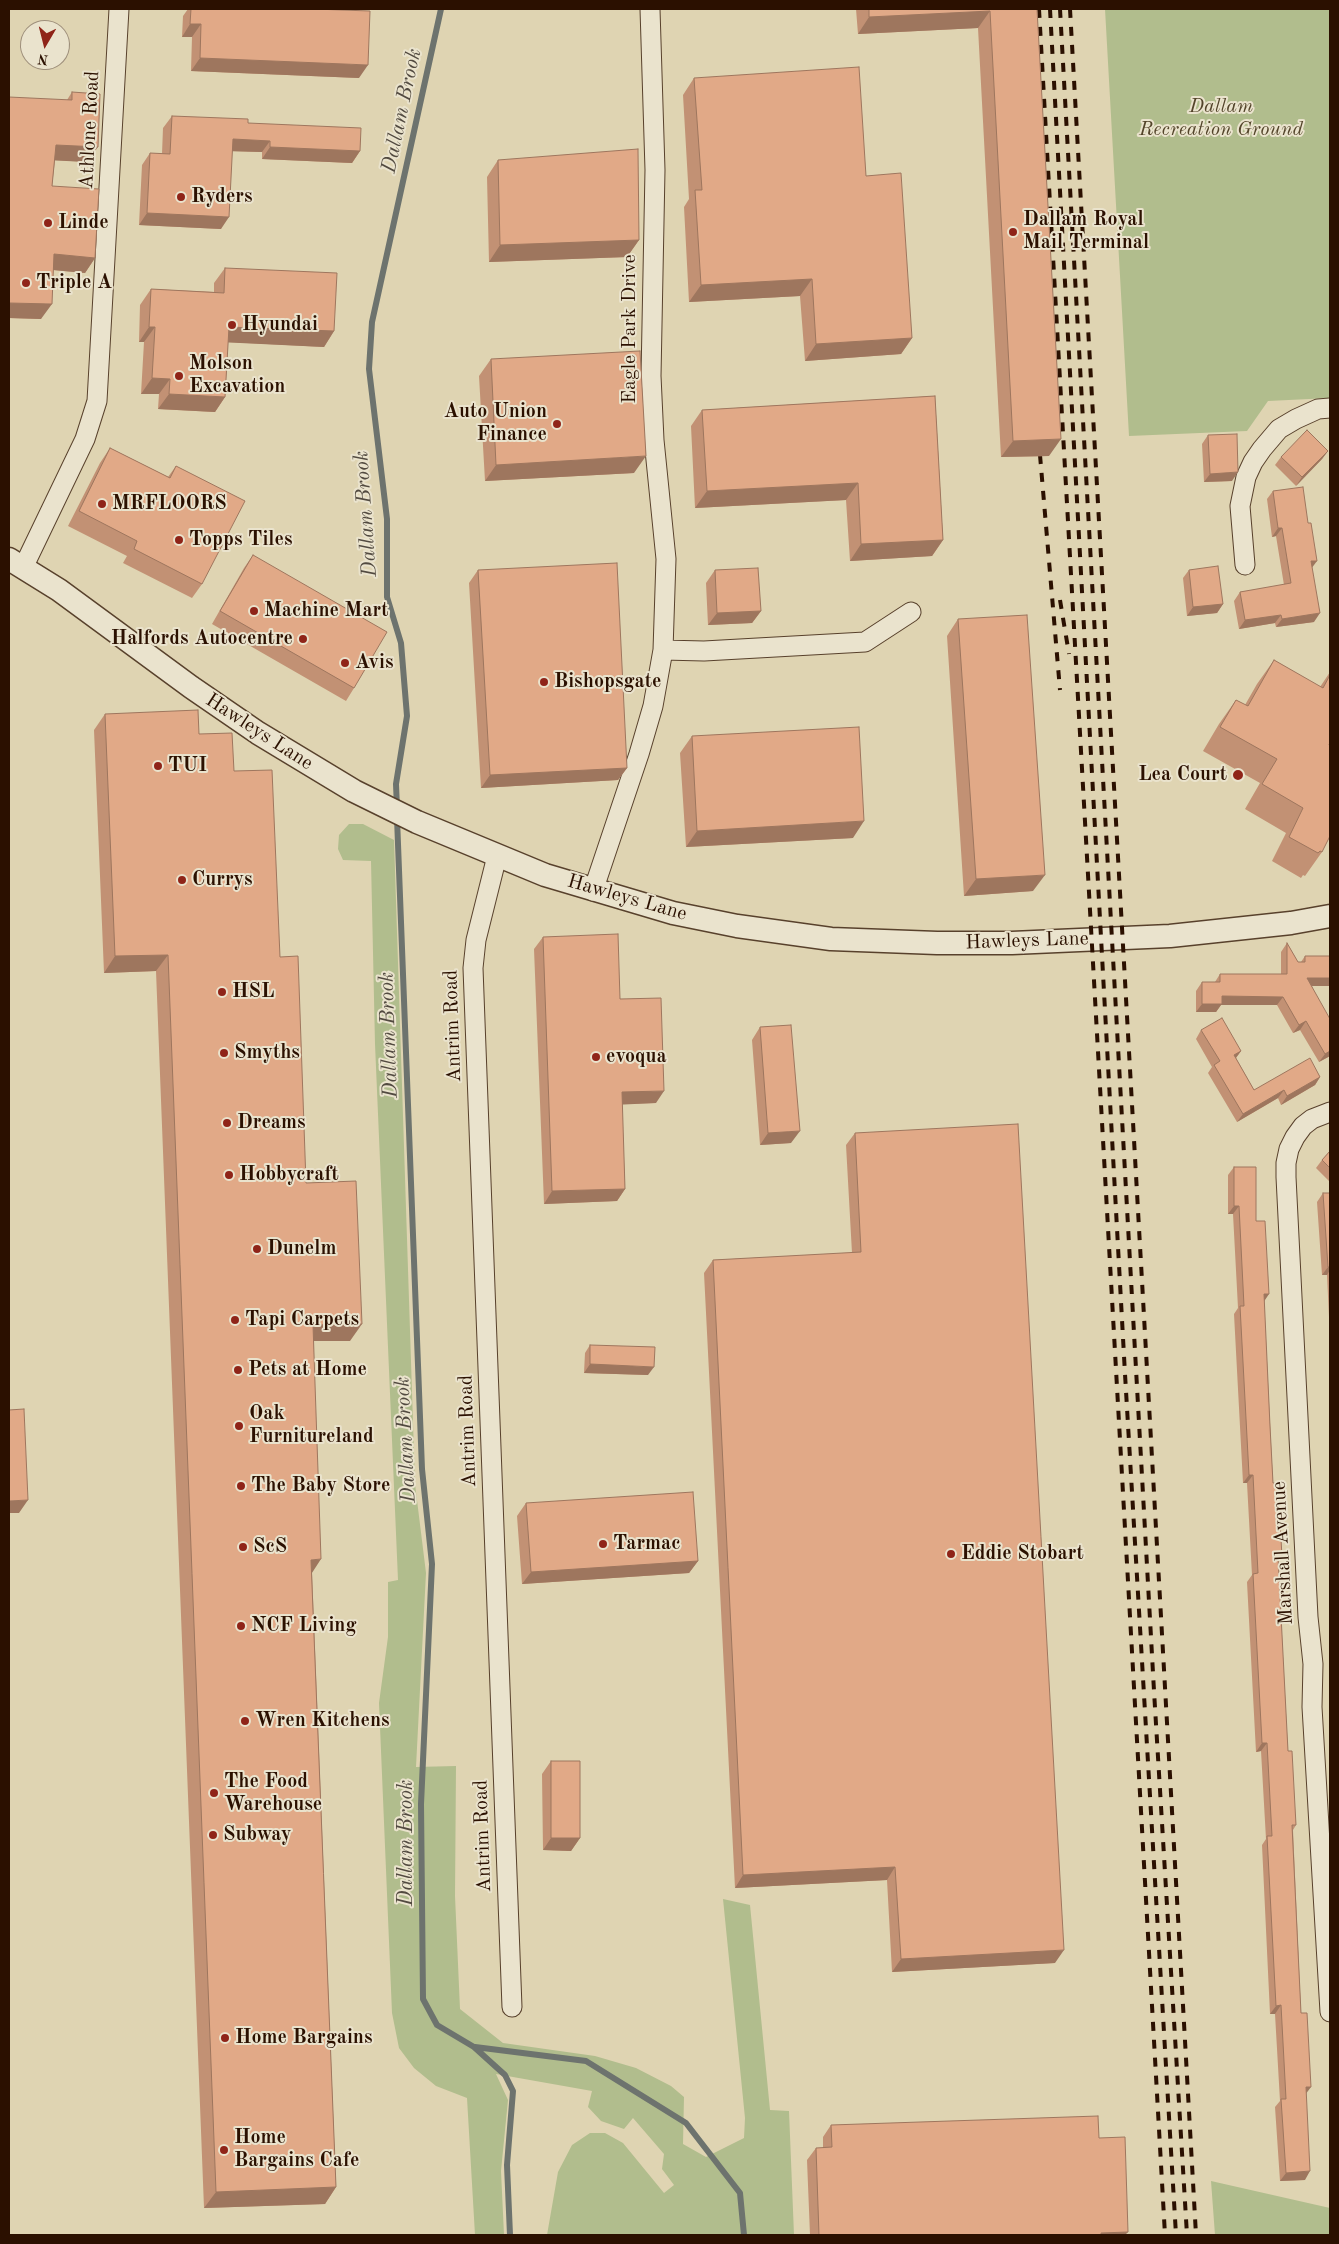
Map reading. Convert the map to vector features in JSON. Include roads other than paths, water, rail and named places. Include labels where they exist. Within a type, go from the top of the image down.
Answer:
[{"type":"street","name":"Athlone Road","points":[[16,564],[85,439],[97,401],[119,9]]},
{"type":"street","name":"Eagle Park Drive","points":[[593,891],[653,706],[663,650],[666,558],[654,440],[651,384],[655,170],[650,9]]},
{"type":"street","points":[[1244,565],[1240,506],[1246,477],[1253,462],[1279,430],[1296,419],[1318,409],[1330,408]]},
{"type":"street","name":"Hawleys Lane","points":[[16,564],[59,590],[191,688],[258,733],[316,769],[379,804],[497,856],[593,891],[673,913],[737,926],[831,939],[937,943],[1012,943],[1170,936],[1265,927],[1330,916]]},
{"type":"street","points":[[663,650],[704,652],[865,642],[911,612]]},
{"type":"street","name":"Antrim Road","points":[[497,856],[476,940],[473,968],[512,2007]]},
{"type":"street","name":"Marshall Avenue","points":[[1330,1112],[1312,1119],[1303,1126],[1289,1148],[1286,1163],[1308,1617],[1322,1664],[1312,1707],[1330,2012]]},
{"type":"waterway","name":"Dallam Brook","points":[[397,808],[396,784],[407,716],[401,643],[387,597],[387,519],[369,369],[372,322],[441,9]]},
{"type":"waterway","name":"Dallam Brook","points":[[397,818],[422,1469],[432,1564],[421,1804],[423,1999],[437,2025],[474,2047],[505,2075],[513,2091],[507,2165],[510,2235]]},
{"type":"waterway","points":[[475,2047],[586,2061],[686,2123],[740,2193],[744,2235]]},
{"type":"railway","points":[[1039,9],[1165,2235]]},
{"type":"railway","points":[[1050,9],[1125,1374],[1176,2235]]},
{"type":"railway","points":[[1060,9],[1154,1691],[1187,2235]]},
{"type":"railway","points":[[1070,9],[1196,2235]]},
{"type":"railway","points":[[1040,455],[1060,690]]},
{"type":"railway","points":[[1060,600],[1069,654]]},
{"type":"place","name":"Ryders","points":[[181,197]]},
{"type":"place","name":"Linde","points":[[48,223]]},
{"type":"place","name":"Dallam Royal Mail Terminal","points":[[1013,232]]},
{"type":"place","name":"Triple A","points":[[26,283]]},
{"type":"place","name":"Hyundai","points":[[232,325]]},
{"type":"place","name":"Molson Excavation","points":[[179,376]]},
{"type":"place","name":"Auto Union Finance","points":[[557,424]]},
{"type":"place","name":"MRFLOORS","points":[[102,504]]},
{"type":"place","name":"Topps Tiles","points":[[179,540]]},
{"type":"place","name":"Machine Mart","points":[[254,611]]},
{"type":"place","name":"Halfords Autocentre","points":[[303,639]]},
{"type":"place","name":"Avis","points":[[345,663]]},
{"type":"place","name":"Bishopsgate","points":[[544,682]]},
{"type":"place","name":"TUI","points":[[158,766]]},
{"type":"place","name":"Lea Court","points":[[1238,775]]},
{"type":"place","name":"Currys","points":[[182,880]]},
{"type":"place","name":"HSL","points":[[222,992]]},
{"type":"place","name":"Smyths","points":[[224,1053]]},
{"type":"place","name":"evoqua","points":[[596,1057]]},
{"type":"place","name":"Dreams","points":[[227,1123]]},
{"type":"place","name":"Hobbycraft","points":[[229,1175]]},
{"type":"place","name":"Dunelm","points":[[257,1249]]},
{"type":"place","name":"Tapi Carpets","points":[[235,1320]]},
{"type":"place","name":"Pets at Home","points":[[238,1370]]},
{"type":"place","name":"Oak Furnitureland","points":[[239,1426]]},
{"type":"place","name":"The Baby Store","points":[[241,1486]]},
{"type":"place","name":"Tarmac","points":[[603,1544]]},
{"type":"place","name":"ScS","points":[[243,1547]]},
{"type":"place","name":"Eddie Stobart","points":[[951,1554]]},
{"type":"place","name":"NCF Living","points":[[241,1626]]},
{"type":"place","name":"Wren Kitchens","points":[[245,1721]]},
{"type":"place","name":"The Food Warehouse","points":[[214,1793]]},
{"type":"place","name":"Subway","points":[[213,1835]]},
{"type":"place","name":"Home Bargains","points":[[225,2038]]},
{"type":"place","name":"Home Bargains Cafe","points":[[224,2150]]},
{"type":"park label","name":"Dallam Recreation Ground","points":[[1221,118]]}]
